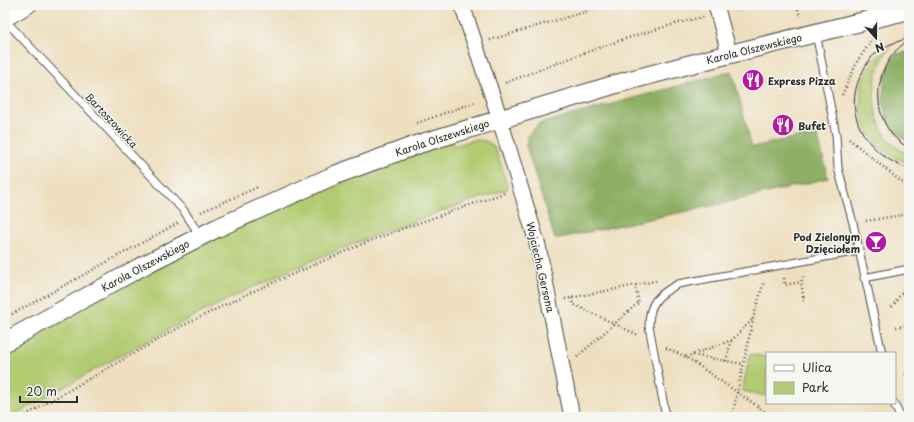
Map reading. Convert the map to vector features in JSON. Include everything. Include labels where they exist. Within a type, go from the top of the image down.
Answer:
[{"type":"street","points":[[5,20],[29,5]]},
{"type":"street","name":"Wojciecha Gersona","points":[[462,5],[500,119],[538,246],[572,417]]},
{"type":"street","name":"Karola Olszewskiego","points":[[5,342],[200,237],[335,175],[418,144],[623,82],[729,53],[809,28],[909,10]]},
{"type":"street","points":[[718,11],[729,53]]},
{"type":"lane","name":"Bartoszowicka","points":[[5,20],[184,211],[200,237]]},
{"type":"lane","points":[[809,28],[836,135],[838,168],[853,223],[864,278],[882,352]]},
{"type":"lane","points":[[666,417],[649,326],[649,314],[655,301],[664,291],[678,284],[858,251]]},
{"type":"lane","points":[[864,278],[909,269]]},
{"type":"lane","points":[[894,404],[895,409],[900,417]]},
{"type":"path","points":[[475,44],[608,5]]},
{"type":"path","points":[[501,84],[636,35],[718,11],[758,5]]},
{"type":"path","points":[[797,5],[809,28]]},
{"type":"path","points":[[840,100],[857,62],[874,35]]},
{"type":"path","points":[[843,134],[909,188]]},
{"type":"path","points":[[904,184],[909,184]]},
{"type":"path","points":[[22,417],[182,326],[247,294],[360,245],[520,187]]},
{"type":"path","points":[[853,223],[908,214],[909,223]]},
{"type":"path","points":[[804,301],[801,282],[813,259]]},
{"type":"path","points":[[732,417],[753,319],[767,273],[766,268]]},
{"type":"path","points":[[565,299],[658,281]]},
{"type":"path","points":[[892,307],[909,282]]},
{"type":"path","points":[[572,298],[573,304],[614,325],[639,335]]},
{"type":"path","points":[[576,357],[638,303]]},
{"type":"path","points":[[686,357],[732,340],[753,319]]},
{"type":"path","points":[[896,327],[909,325]]},
{"type":"path","points":[[726,361],[732,340]]},
{"type":"path","points":[[653,343],[686,357],[773,417]]},
{"type":"path","points":[[692,355],[726,361],[747,367]]},
{"type":"path","points":[[905,374],[909,373]]},
{"type":"green space","points":[[891,47],[882,59],[877,74],[874,90],[875,106],[879,121],[886,135],[896,146],[909,154],[909,163],[888,154],[877,145],[870,136],[865,125],[860,102],[864,78],[869,67],[879,55]]},
{"type":"green space","points":[[909,52],[909,143],[897,133],[888,120],[885,112],[883,95],[885,77],[896,54]]},
{"type":"green space","points":[[732,71],[752,147],[817,133],[828,178],[725,203],[555,239],[526,146],[528,136],[533,129],[539,124]]},
{"type":"green space","points":[[473,140],[487,142],[494,147],[508,189],[365,239],[295,268],[199,314],[145,342],[11,417],[5,417],[5,350],[126,283],[202,244],[272,212],[343,182],[452,142],[454,146]]},
{"type":"green space","points":[[750,354],[766,357],[766,396],[742,391]]},
{"type":"tram line","points":[[909,38],[884,47],[872,57],[867,63],[856,89],[854,104],[856,118],[862,132],[870,144],[894,163],[909,169]]},
{"type":"tram line","points":[[909,40],[896,51],[887,64],[881,79],[879,95],[880,110],[886,125],[895,138],[909,148]]},
{"type":"place","name":"Express Pizza","points":[[753,80]]},
{"type":"place","name":"Bufet","points":[[783,125]]},
{"type":"place","name":"Pod Zielonym Dzięciołem","points":[[876,242]]}]
